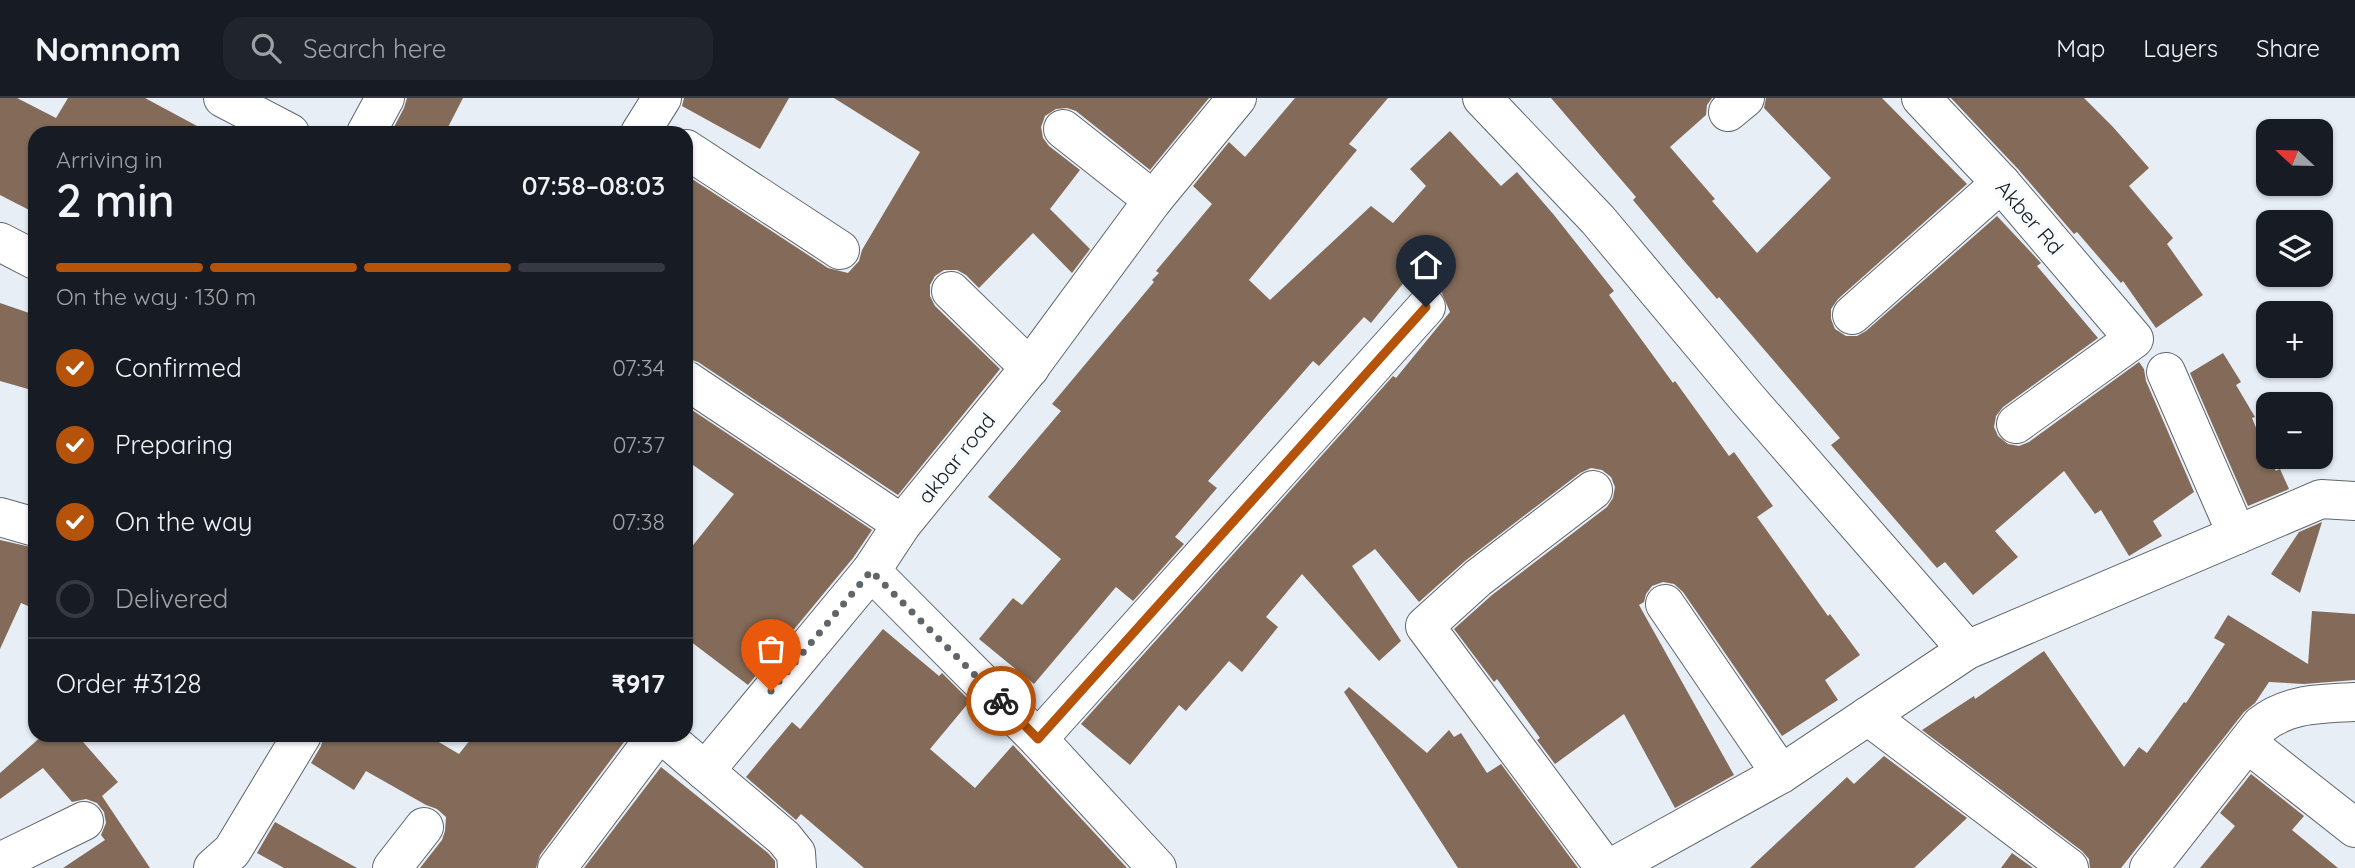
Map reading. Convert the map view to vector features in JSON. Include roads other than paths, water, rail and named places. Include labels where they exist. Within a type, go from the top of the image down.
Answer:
[{"type":"street","points":[[223,98],[277,126]]},
{"type":"street","points":[[370,126],[385,98]]},
{"type":"street","name":"akbar road","points":[[705,771],[871,571],[902,524],[1030,368],[1153,200],[1237,98]]},
{"type":"street","points":[[1482,98],[1598,220],[1747,398],[1967,650]]},
{"type":"street","name":"Akber Rd","points":[[1921,98],[2001,183],[2134,339],[2016,424]]},
{"type":"street","points":[[1063,130],[1153,200]]},
{"type":"street","points":[[693,154],[840,250]]},
{"type":"street","points":[[1852,315],[2001,183]]},
{"type":"street","points":[[0,242],[28,256]]},
{"type":"street","points":[[951,292],[1030,368]]},
{"type":"street","points":[[1038,739],[1426,307]]},
{"type":"street","points":[[2166,372],[2237,535]]},
{"type":"street","points":[[693,385],[902,524]]},
{"type":"street","points":[[1593,490],[1478,578],[1425,626],[1605,868]]},
{"type":"street","points":[[1611,868],[1781,774],[1967,650],[2321,499],[2355,501]]},
{"type":"street","points":[[0,517],[28,525]]},
{"type":"street","points":[[871,571],[1038,739],[1157,868]]},
{"type":"street","points":[[1665,604],[1781,774]]},
{"type":"street","points":[[2149,868],[2266,720],[2288,709],[2355,702]]},
{"type":"street","points":[[1868,716],[2069,868]]},
{"type":"street","points":[[232,862],[298,742]]},
{"type":"street","points":[[557,868],[655,742]]},
{"type":"street","points":[[669,742],[784,838],[796,853],[797,868]]},
{"type":"street","points":[[2247,743],[2355,828]]},
{"type":"street","points":[[0,862],[84,821]]},
{"type":"street","points":[[392,868],[424,827]]}]
